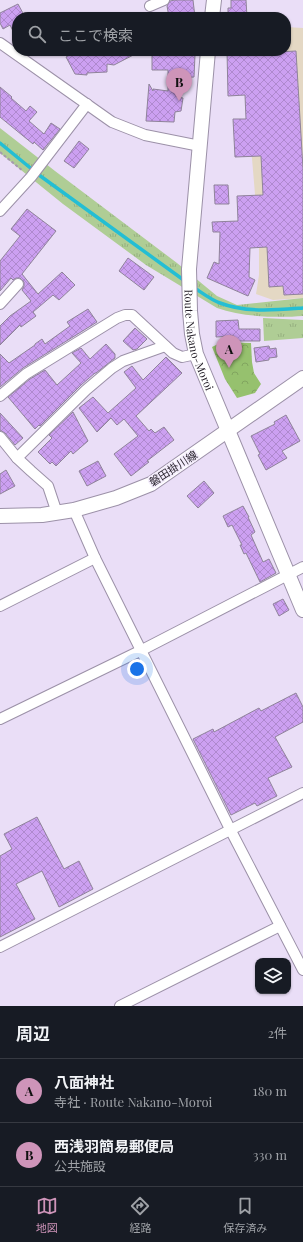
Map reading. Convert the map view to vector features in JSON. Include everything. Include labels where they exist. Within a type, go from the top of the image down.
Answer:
[{"type":"main road","points":[[213,12],[214,0]]},
{"type":"main road","name":"Route Nakano-Moroi","points":[[208,56],[189,269],[192,334],[196,354],[303,610]]},
{"type":"main road","name":"磐田掛川線","points":[[0,516],[57,513],[74,510],[116,498],[151,484],[303,378]]},
{"type":"street","points":[[150,6],[164,0]]},
{"type":"street","points":[[0,43],[12,51]]},
{"type":"street","points":[[19,56],[112,122],[144,135],[200,146]]},
{"type":"street","points":[[0,211],[31,177],[87,104]]},
{"type":"street","points":[[0,304],[18,284]]},
{"type":"street","points":[[0,396],[26,374],[117,318],[125,315],[132,315],[173,353],[182,357],[196,354]]},
{"type":"street","points":[[17,458],[86,390],[112,368],[123,361],[165,346]]},
{"type":"street","points":[[0,437],[17,458],[48,486],[57,513]]},
{"type":"street","points":[[74,510],[95,558],[230,829],[303,970]]},
{"type":"street","points":[[0,606],[95,558]]},
{"type":"street","points":[[0,719],[142,650],[303,566]]},
{"type":"street","points":[[0,947],[303,793]]},
{"type":"street","points":[[120,1006],[280,926]]},
{"type":"path","points":[[0,152],[31,177]]},
{"type":"shaded area","points":[[291,27],[303,28],[303,298],[273,300],[256,294],[259,275],[259,242],[243,56],[291,56]]},
{"type":"green space","points":[[0,128],[177,263],[217,296],[237,305],[303,298],[303,316],[282,317],[248,315],[217,308],[146,265],[63,204],[0,153]]},
{"type":"green space","points":[[263,318],[303,320],[303,338],[264,341]]},
{"type":"green space","points":[[222,342],[251,343],[254,373],[261,384],[255,393],[237,398],[225,379],[212,347]]},
{"type":"building","points":[[193,0],[194,12],[168,12],[167,6],[170,1]]},
{"type":"building","points":[[231,0],[246,0],[247,12],[228,12],[228,8],[231,8]]},
{"type":"building","points":[[18,4],[22,12],[12,12],[12,29],[10,25],[3,29],[0,23],[0,13]]},
{"type":"building","points":[[291,51],[296,51],[303,169],[303,294],[284,295],[283,286],[269,287],[267,247],[250,248],[249,277],[255,280],[248,296],[207,278],[214,262],[219,264],[220,232],[213,232],[212,222],[238,221],[237,196],[263,195],[261,156],[235,157],[233,119],[246,119],[245,95],[228,96],[227,56],[291,56]]},
{"type":"building","points":[[131,56],[114,65],[107,64],[107,72],[87,73],[87,75],[75,74],[66,57]]},
{"type":"building","points":[[152,56],[195,56],[194,77],[178,78],[177,97],[183,98],[181,111],[175,112],[174,122],[146,121],[149,84],[153,91],[153,89],[168,91],[168,70],[152,70]]},
{"type":"building","points":[[0,87],[26,111],[30,106],[37,112],[29,121],[44,134],[51,123],[60,129],[43,150],[34,142],[33,144],[0,117]]},
{"type":"building","points":[[79,141],[89,149],[74,168],[64,161]]},
{"type":"building","points":[[214,185],[228,185],[229,204],[215,204]]},
{"type":"building","points":[[27,209],[56,231],[22,274],[38,294],[62,272],[75,285],[59,300],[53,295],[33,312],[36,316],[21,327],[20,325],[0,345],[0,326],[10,316],[31,301],[22,290],[24,282],[20,278],[13,280],[11,278],[0,291],[0,261],[20,236],[11,229]]},
{"type":"building","points":[[128,258],[154,277],[144,290],[119,271]]},
{"type":"building","points":[[88,309],[97,322],[23,368],[0,387],[0,354],[9,363],[42,339],[45,344],[70,326],[67,322]]},
{"type":"building","points":[[238,320],[239,329],[260,329],[260,341],[234,341],[234,336],[216,337],[216,321]]},
{"type":"building","points":[[135,328],[147,339],[137,349],[133,350],[123,341]]},
{"type":"building","points":[[106,344],[115,354],[115,358],[81,385],[40,426],[39,425],[35,429],[8,397],[30,379],[45,370],[57,385],[81,363],[72,353],[81,348],[90,359]]},
{"type":"building","points":[[269,346],[270,349],[276,348],[277,357],[256,362],[254,348]]},
{"type":"building","points":[[166,357],[182,373],[136,416],[149,431],[151,429],[155,433],[164,427],[174,440],[147,461],[149,462],[131,476],[114,454],[138,436],[124,419],[117,425],[111,418],[97,432],[79,408],[93,397],[108,413],[136,388],[124,372],[132,366],[143,380]]},
{"type":"building","points":[[73,412],[88,441],[73,454],[71,451],[56,466],[52,462],[50,464],[38,452],[52,438],[49,435]]},
{"type":"building","points":[[0,413],[23,438],[15,445],[5,433],[0,430]]},
{"type":"building","points":[[286,415],[300,441],[282,451],[287,458],[266,470],[258,455],[260,454],[251,436],[275,424],[274,422]]},
{"type":"building","points":[[98,461],[106,476],[87,486],[79,471]]},
{"type":"building","points":[[6,470],[15,486],[0,494],[0,474]]},
{"type":"building","points":[[204,481],[214,493],[198,508],[187,496]]},
{"type":"building","points":[[243,506],[255,532],[251,535],[263,562],[269,559],[276,573],[260,582],[246,553],[244,554],[240,545],[242,545],[232,525],[228,527],[223,516]]},
{"type":"building","points":[[283,599],[289,610],[279,616],[273,604]]},
{"type":"building","points":[[296,693],[303,707],[303,722],[275,737],[292,767],[268,778],[277,796],[257,806],[255,803],[231,815],[193,739],[213,729],[214,732],[259,708],[261,711]]},
{"type":"building","points":[[37,817],[64,869],[79,861],[93,889],[59,907],[42,871],[16,884],[35,919],[0,937],[0,856],[12,849],[4,834]]},
{"type":"waterway","points":[[0,143],[39,175],[185,281]]},
{"type":"waterway","points":[[193,287],[217,302],[240,308],[251,310],[303,308]]},
{"type":"place","name":"西浅羽簡易郵便局","points":[[179,101]]},
{"type":"place","name":"八面神社","points":[[229,368]]}]
